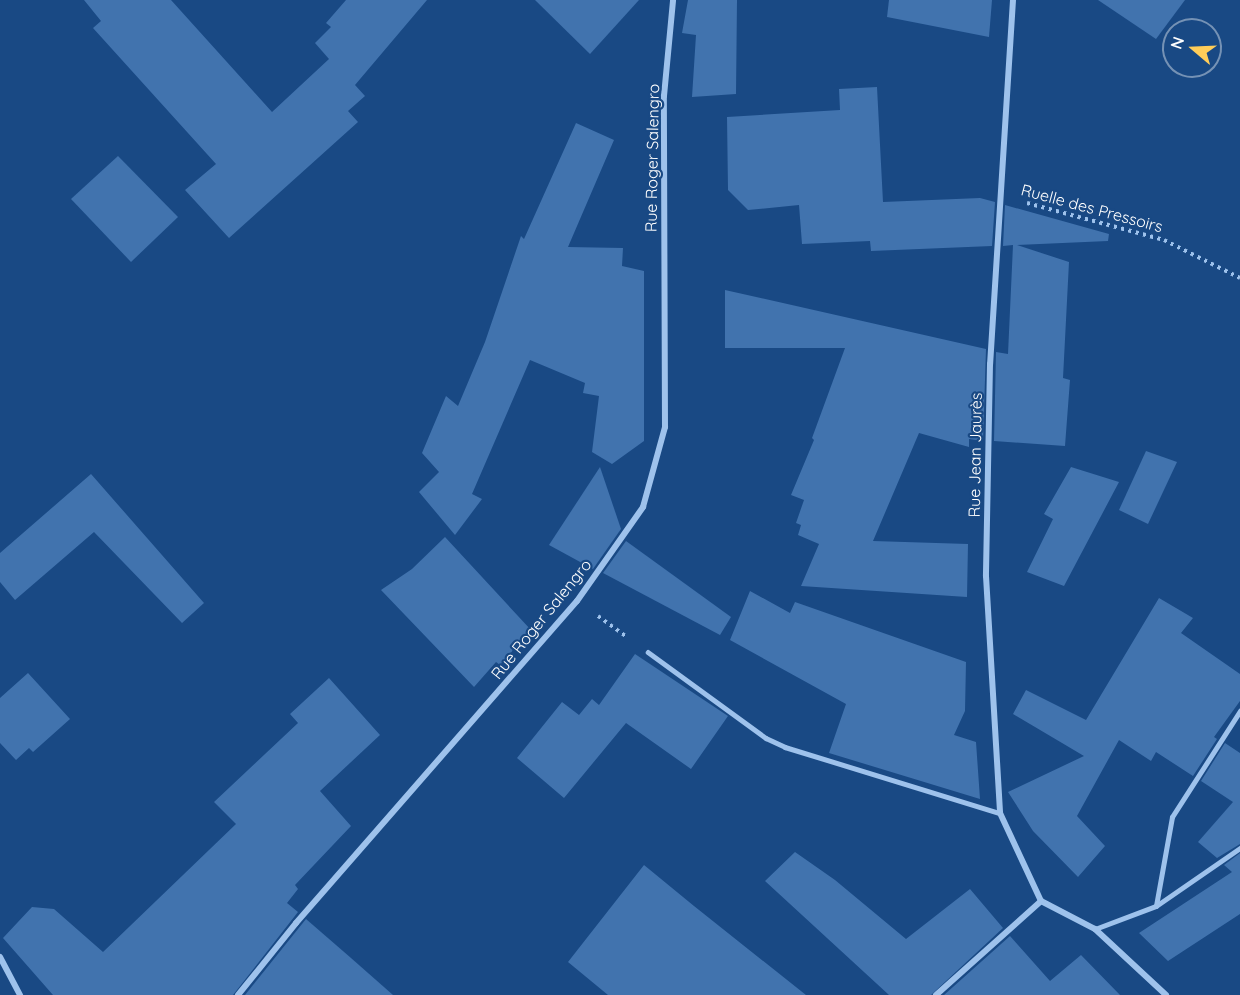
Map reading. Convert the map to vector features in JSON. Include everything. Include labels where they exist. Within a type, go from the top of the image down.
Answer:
[{"type":"street","name":"Rue Roger Salengro","points":[[238,995],[296,923],[577,601],[643,507],[665,427],[664,96],[673,0]]},
{"type":"street","name":"Rue Jean Jaurès","points":[[1013,0],[990,364],[986,576],[1000,813],[1041,902]]},
{"type":"street","points":[[936,995],[1041,902],[1095,929],[1166,995]]},
{"type":"street","points":[[0,957],[20,995]]},
{"type":"lane","points":[[648,652],[766,738],[785,747],[1000,813]]},
{"type":"lane","points":[[1156,906],[1172,817],[1240,711]]},
{"type":"lane","points":[[1095,929],[1156,906],[1240,848]]},
{"type":"path","name":"Ruelle des Pressoirs","points":[[1002,196],[1164,240],[1240,278]]},
{"type":"path","points":[[577,601],[648,652]]},
{"type":"building","points":[[84,0],[171,0],[272,112],[329,59],[315,43],[331,27],[326,23],[346,0],[427,0],[355,85],[365,96],[348,111],[358,122],[229,238],[185,190],[216,164],[93,28],[101,21]]},
{"type":"building","points":[[535,0],[639,0],[590,54]]},
{"type":"building","points":[[688,0],[737,0],[736,94],[692,97],[696,35],[682,33]]},
{"type":"building","points":[[889,0],[992,0],[989,37],[887,17]]},
{"type":"building","points":[[1098,0],[1185,0],[1172,18],[1162,18],[1162,31],[1156,39]]},
{"type":"building","points":[[877,87],[883,202],[980,198],[995,202],[992,246],[871,251],[870,241],[802,244],[799,205],[748,210],[728,190],[727,117],[840,110],[839,89]]},
{"type":"building","points":[[576,123],[614,140],[568,247],[623,248],[622,266],[644,271],[644,441],[612,464],[592,452],[599,396],[583,393],[585,383],[530,360],[472,494],[482,499],[455,535],[419,492],[439,472],[422,453],[446,396],[458,406],[485,342],[521,236],[524,239]]},
{"type":"building","points":[[118,156],[178,217],[131,262],[71,199]]},
{"type":"building","points":[[1005,205],[1109,234],[1108,241],[1017,245],[1069,262],[1063,378],[1070,380],[1065,446],[994,441],[996,352],[1008,354],[1013,245],[1003,246]]},
{"type":"building","points":[[725,290],[986,349],[983,441],[969,439],[969,447],[919,433],[873,541],[968,544],[967,597],[801,586],[819,544],[798,535],[801,525],[796,523],[804,500],[791,495],[814,440],[812,438],[845,348],[725,348]]},
{"type":"building","points":[[1146,451],[1177,462],[1148,524],[1119,510]]},
{"type":"building","points":[[600,467],[621,529],[593,569],[549,545]]},
{"type":"building","points":[[1071,467],[1119,482],[1064,586],[1027,572],[1053,519],[1044,514]]},
{"type":"building","points":[[91,474],[204,603],[182,623],[94,532],[15,600],[0,582],[0,553]]},
{"type":"building","points":[[445,537],[531,630],[500,665],[496,662],[474,687],[381,590],[412,569]]},
{"type":"building","points":[[626,541],[731,617],[720,635],[603,573]]},
{"type":"building","points":[[750,591],[790,613],[795,602],[966,662],[965,711],[954,735],[976,742],[980,799],[829,753],[846,704],[730,640]]},
{"type":"building","points":[[1159,598],[1193,618],[1181,633],[1240,674],[1240,701],[1214,737],[1217,739],[1193,776],[1156,752],[1151,761],[1119,740],[1077,816],[1105,846],[1078,877],[1033,831],[1008,792],[1084,756],[1013,714],[1026,690],[1086,720]]},
{"type":"building","points":[[635,654],[728,716],[691,769],[626,723],[564,798],[517,758],[562,702],[579,715],[592,699],[599,705]]},
{"type":"building","points":[[28,673],[70,719],[33,752],[29,748],[16,760],[0,743],[0,698]]},
{"type":"building","points":[[329,678],[380,735],[320,791],[351,826],[295,885],[298,889],[287,903],[298,912],[233,995],[53,995],[3,938],[32,907],[54,909],[103,952],[236,824],[214,802],[298,723],[290,714]]},
{"type":"building","points":[[1225,743],[1240,753],[1240,844],[1217,858],[1198,842],[1233,802],[1201,781]]},
{"type":"building","points":[[795,852],[835,880],[906,939],[970,889],[1003,928],[931,995],[889,995],[765,881]]},
{"type":"building","points":[[1240,853],[1240,914],[1168,961],[1139,933],[1232,872],[1224,865]]},
{"type":"building","points":[[644,865],[806,995],[608,995],[568,962]]},
{"type":"building","points":[[306,919],[351,958],[393,995],[245,995]]},
{"type":"building","points":[[1010,936],[1050,981],[1081,955],[1120,995],[944,995]]}]
